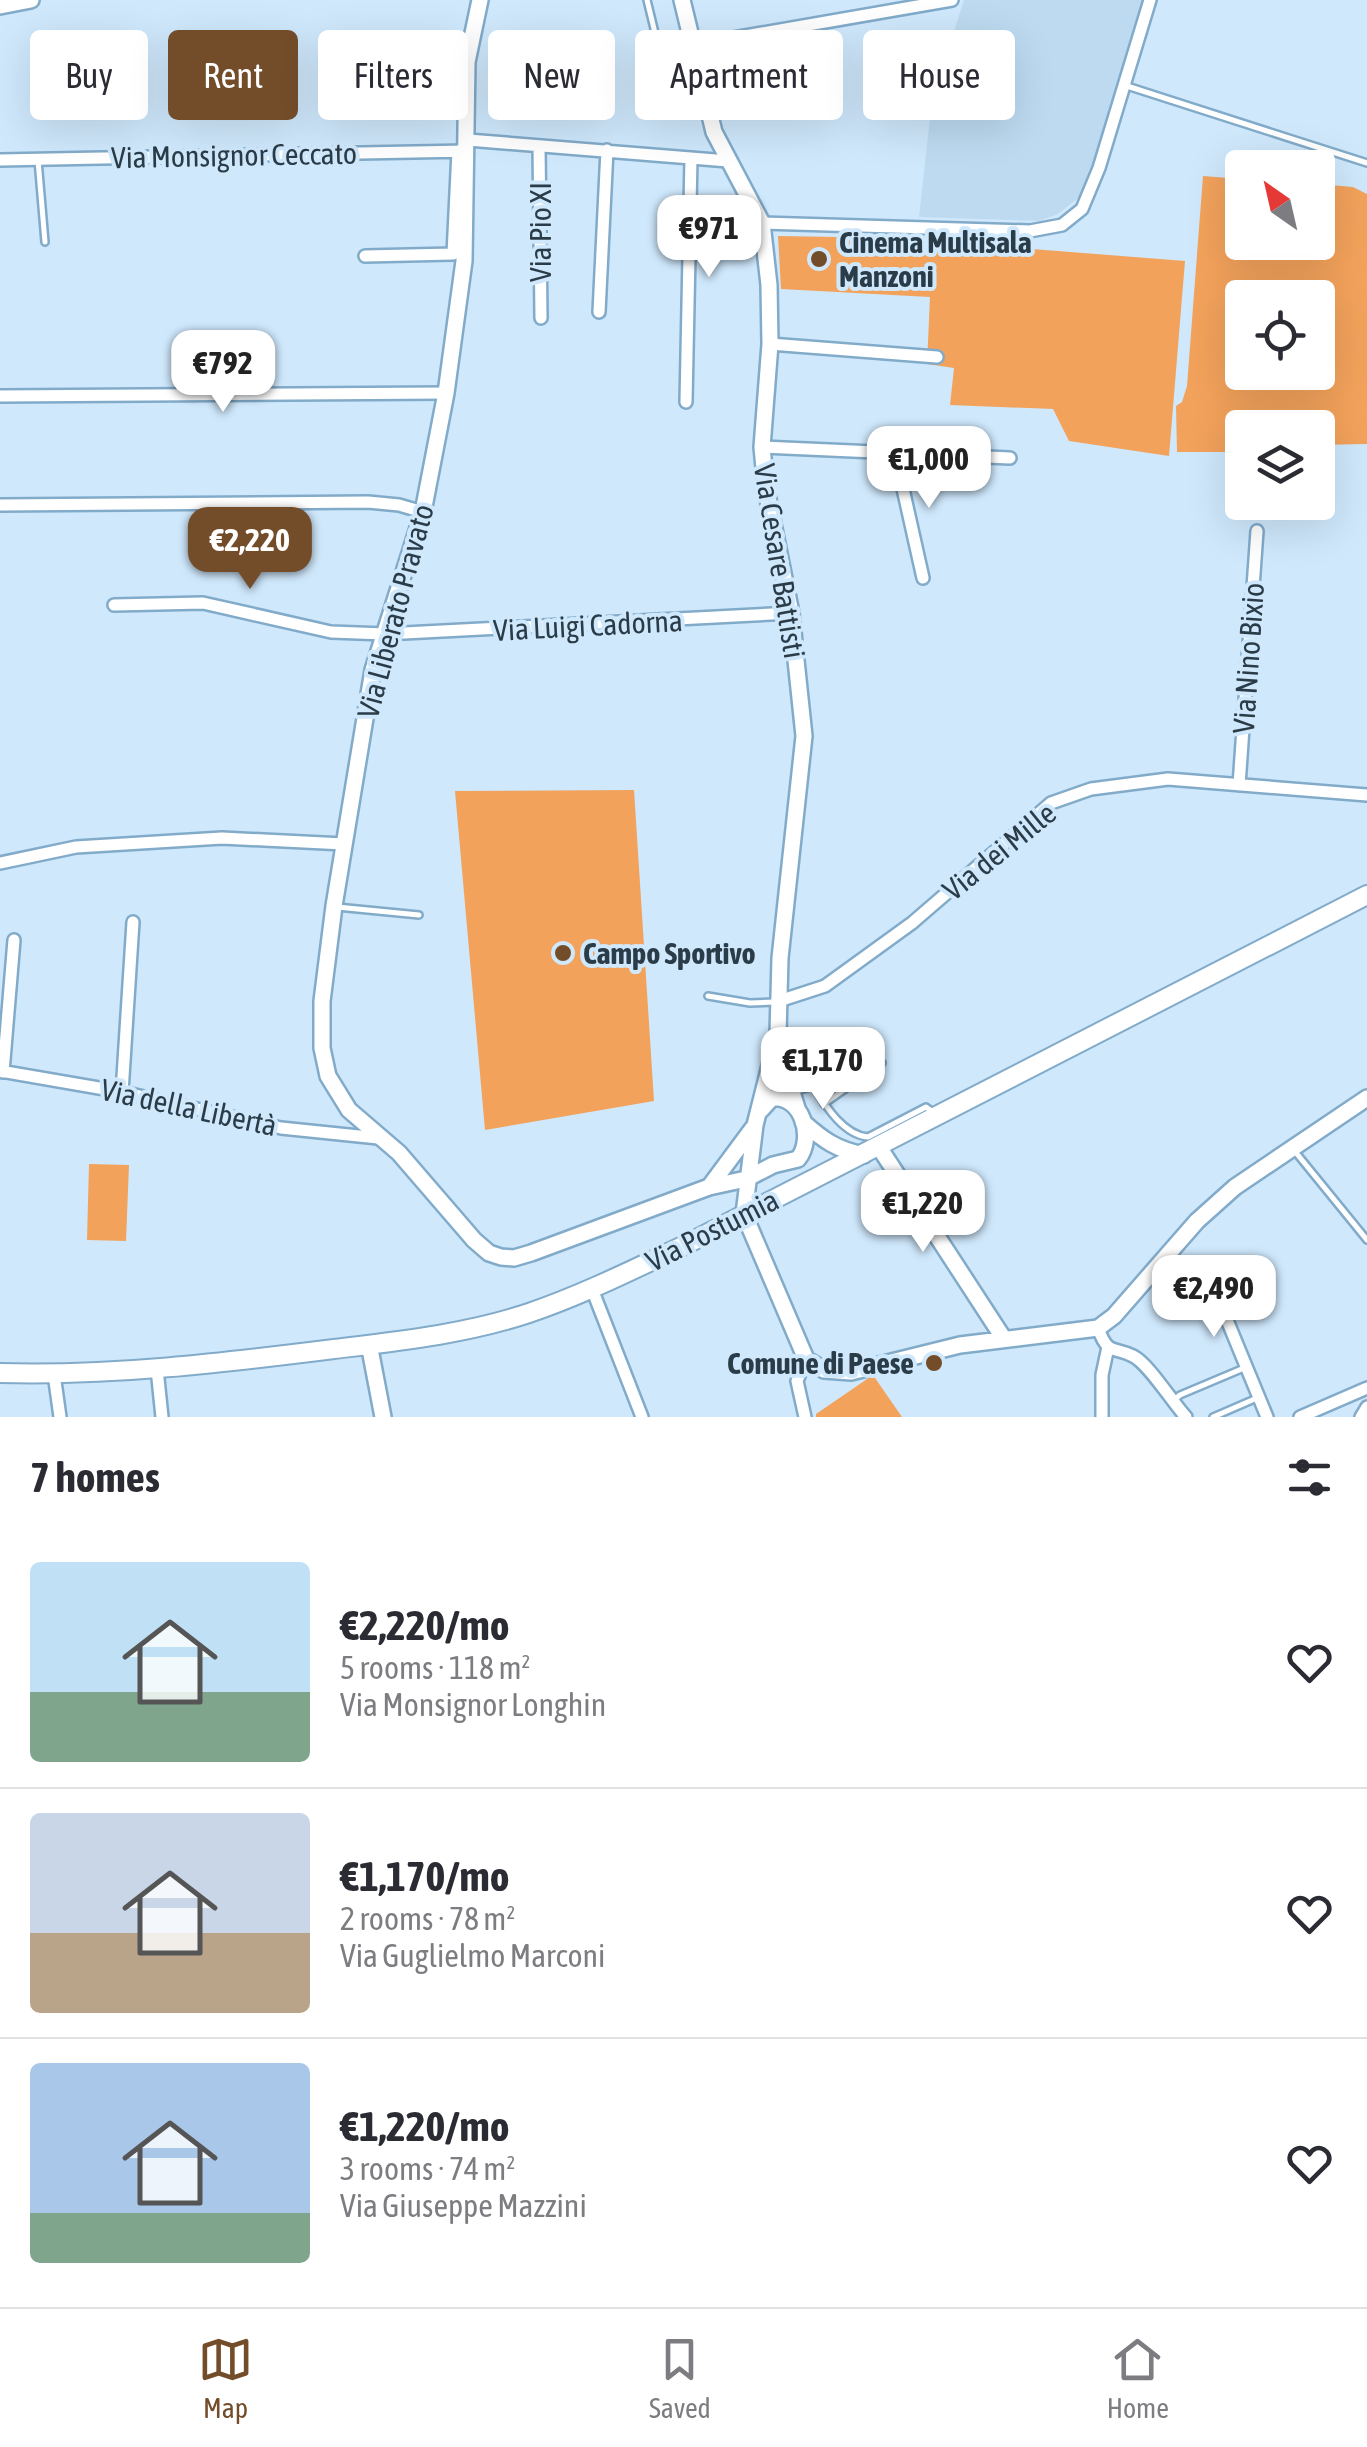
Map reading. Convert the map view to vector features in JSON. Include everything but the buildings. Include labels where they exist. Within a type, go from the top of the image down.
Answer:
[{"type":"main road","name":"Via Postumia","points":[[0,1373],[157,1370],[474,1329],[528,1314],[592,1289],[802,1185],[875,1144],[938,1116],[1367,894]]},
{"type":"street","points":[[0,6],[30,0]]},
{"type":"street","name":"Via Liberato Pravato","points":[[480,0],[466,62],[464,261],[446,393],[423,512],[374,670],[334,906],[322,1001],[322,1048],[328,1076],[349,1110],[399,1153],[482,1248],[501,1258],[514,1258],[709,1187]]},
{"type":"street","name":"Via Cesare Battisti","points":[[682,0],[690,30]]},
{"type":"street","points":[[784,30],[952,0]]},
{"type":"street","points":[[762,224],[1030,231],[1062,225],[1082,208],[1099,168],[1150,0]]},
{"type":"street","name":"Via Cesare Battisti","points":[[711,120],[728,162],[762,224],[770,344],[762,447],[766,489],[792,613],[804,736],[780,958],[778,1038]]},
{"type":"street","name":"Via Monsignor Ceccato","points":[[0,160],[539,146],[728,162]]},
{"type":"street","name":"Via Pio XI","points":[[539,146],[540,318]]},
{"type":"street","points":[[365,256],[453,254],[464,147]]},
{"type":"street","points":[[599,312],[607,150]]},
{"type":"street","points":[[686,402],[691,158]]},
{"type":"street","points":[[770,344],[937,357]]},
{"type":"street","points":[[0,396],[446,393]]},
{"type":"street","points":[[762,447],[1010,458]]},
{"type":"street","points":[[895,453],[922,578]]},
{"type":"street","points":[[0,505],[368,502],[423,512]]},
{"type":"street","name":"Via Nino Bixio","points":[[1239,785],[1257,531]]},
{"type":"street","name":"Via Luigi Cadorna","points":[[114,605],[203,603],[331,632],[385,634],[792,613]]},
{"type":"street","name":"Via dei Mille","points":[[779,1001],[825,986],[912,923],[1051,804],[1091,789],[1168,779],[1367,796]]},
{"type":"street","points":[[0,863],[76,848],[222,838],[344,844]]},
{"type":"street","points":[[122,1092],[133,922]]},
{"type":"street","points":[[2,1071],[14,940]]},
{"type":"street","points":[[778,1038],[806,1144],[808,1157],[802,1185]]},
{"type":"street","points":[[778,1038],[756,1120],[758,1168],[744,1214],[806,1359],[824,1370],[851,1372],[960,1344],[1098,1328],[1114,1316],[1210,1210],[1292,1146],[1367,1098]]},
{"type":"street","name":"Via della Libertà","points":[[2,1071],[122,1092],[281,1128],[378,1138]]},
{"type":"street","points":[[709,1187],[772,1098],[786,1098],[827,1143],[843,1151],[875,1144],[1004,1339]]},
{"type":"street","points":[[709,1187],[758,1168],[798,1159],[806,1144]]},
{"type":"street","points":[[758,1168],[780,1196]]},
{"type":"street","points":[[1160,1265],[1227,1320],[1268,1417]]},
{"type":"street","points":[[592,1289],[642,1417]]},
{"type":"street","points":[[1098,1328],[1108,1347],[1118,1354],[1134,1356],[1186,1417]]},
{"type":"street","points":[[369,1344],[383,1417]]},
{"type":"street","points":[[1102,1417],[1102,1375],[1108,1347]]},
{"type":"street","points":[[805,1417],[797,1381],[806,1359]]},
{"type":"street","points":[[157,1370],[162,1417]]},
{"type":"street","points":[[54,1374],[60,1417]]},
{"type":"street","points":[[1300,1417],[1367,1388]]},
{"type":"street","points":[[1361,1417],[1367,1407]]},
{"type":"lane","points":[[647,0],[654,30]]},
{"type":"lane","points":[[1124,85],[1367,163]]},
{"type":"lane","points":[[38,159],[45,242]]},
{"type":"lane","points":[[334,906],[419,916]]},
{"type":"lane","points":[[708,996],[750,1003],[779,1001]]},
{"type":"lane","points":[[778,1038],[786,1034],[824,1104],[840,1122],[875,1144]]},
{"type":"lane","points":[[824,1104],[882,1063]]},
{"type":"lane","points":[[798,1107],[813,1086]]},
{"type":"lane","points":[[1292,1146],[1367,1240]]},
{"type":"lane","points":[[1172,1402],[1247,1366]]},
{"type":"lane","points":[[1214,1417],[1259,1397]]},
{"type":"shaded area","points":[[964,0],[1143,0],[1119,94],[1090,181],[1083,194],[1058,214],[1039,221],[919,217],[930,120],[1015,120],[1015,30],[954,30]]},
{"type":"shaded area","points":[[1203,176],[1225,178],[1225,260],[1335,260],[1335,185],[1353,187],[1367,194],[1367,444],[1335,445],[1335,410],[1225,410],[1225,452],[1177,452],[1176,406],[1182,402],[1187,386]]},
{"type":"shaded area","points":[[778,236],[961,239],[969,244],[1185,261],[1169,456],[1069,441],[1053,409],[950,405],[954,368],[927,364],[930,297],[781,289]]},
{"type":"shaded area","points":[[634,790],[654,1101],[485,1130],[455,791]]},
{"type":"shaded area","points":[[89,1164],[129,1165],[126,1241],[87,1240]]},
{"type":"shaded area","points":[[873,1375],[902,1417],[816,1417],[816,1414]]},
{"type":"place","name":"Cinema Multisala Manzoni","points":[[819,259]]},
{"type":"place","name":"Campo Sportivo","points":[[563,953]]},
{"type":"place","name":"Comune di Paese","points":[[934,1363]]}]
